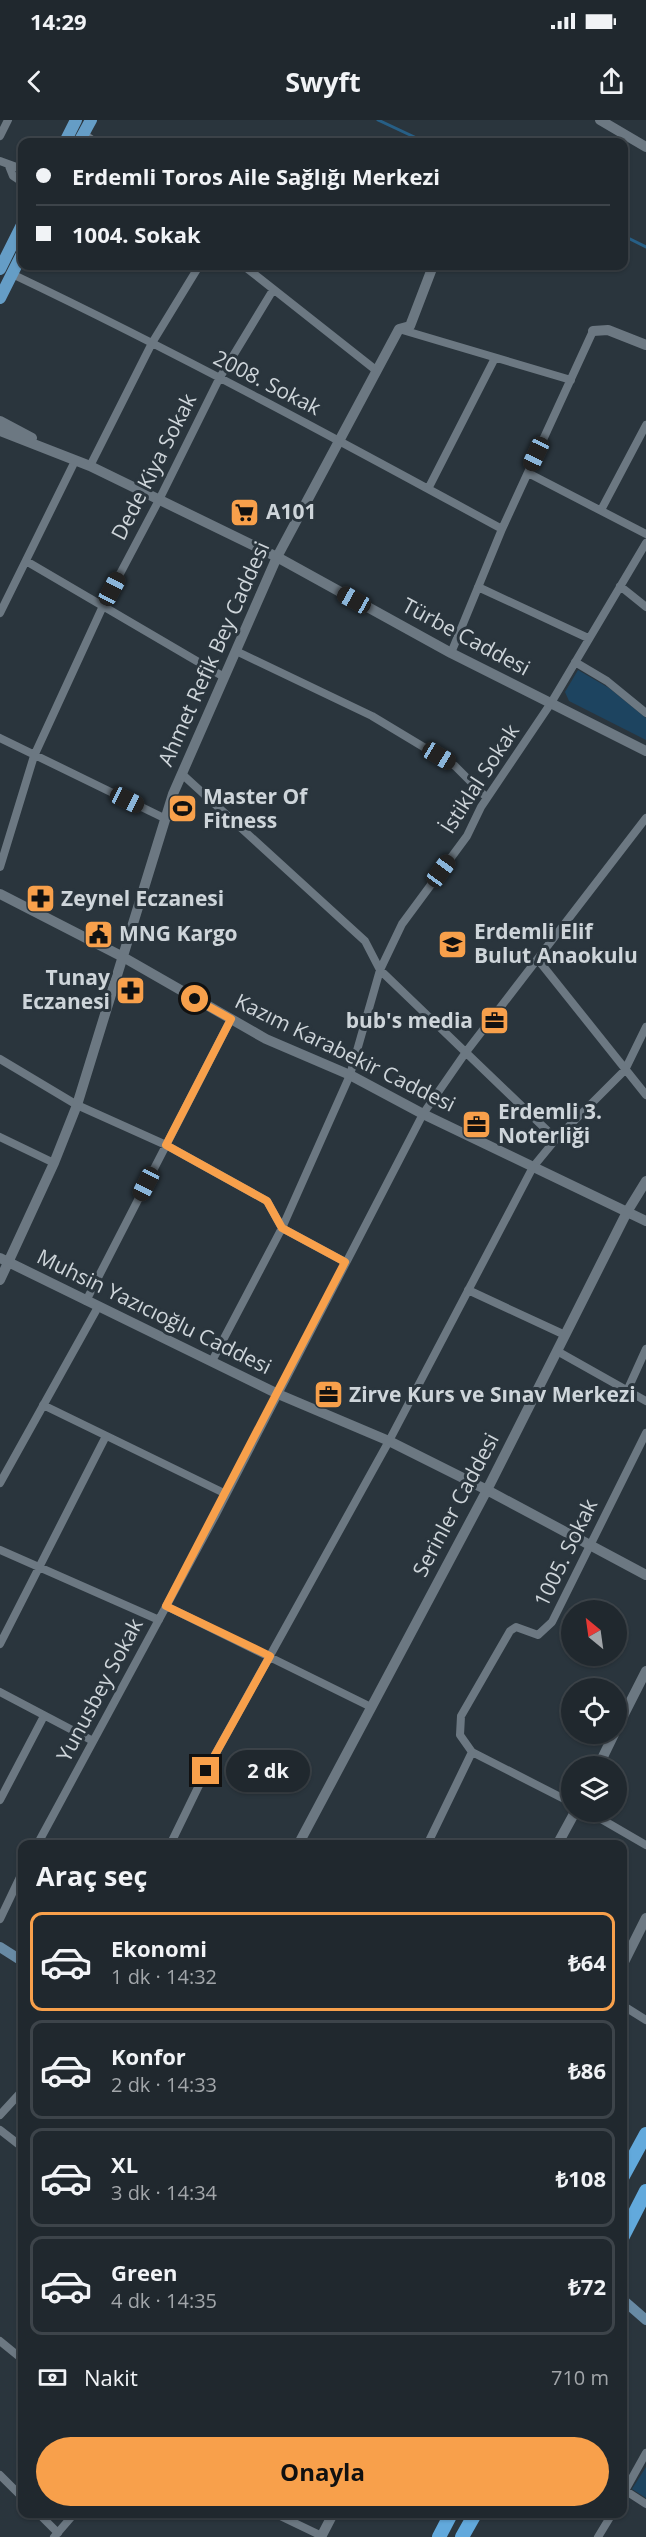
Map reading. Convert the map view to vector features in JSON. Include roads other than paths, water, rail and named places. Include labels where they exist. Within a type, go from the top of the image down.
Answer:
[{"type":"highway","points":[[627,2169],[646,2134]]},
{"type":"highway","points":[[627,2228],[646,2190]]},
{"type":"highway","points":[[439,2537],[449,2518]]},
{"type":"highway","points":[[462,2537],[473,2518]]},
{"type":"main road","points":[[67,138],[76,120]]},
{"type":"main road","points":[[81,138],[91,120]]},
{"type":"main road","points":[[0,269],[18,233]]},
{"type":"main road","points":[[0,298],[18,262]]},
{"type":"main road","points":[[0,1947],[18,1958]]},
{"type":"main road","points":[[627,2304],[644,2319]]},
{"type":"main road","points":[[627,2314],[644,2319]]},
{"type":"street","points":[[0,136],[8,120]]},
{"type":"street","points":[[600,120],[646,147]]},
{"type":"street","points":[[0,161],[18,169]]},
{"type":"street","points":[[9,166],[13,176],[18,179]]},
{"type":"street","points":[[90,466],[152,343],[198,270]]},
{"type":"street","points":[[249,270],[377,371]]},
{"type":"street","name":"Ahmet Refik Bey Caddesi","points":[[0,1280],[5,1261],[54,1163],[77,1105],[164,818],[224,677],[277,557],[399,329],[410,326],[431,270]]},
{"type":"street","name":"2008. Sokak","points":[[12,273],[340,441],[502,529]]},
{"type":"street","name":"Dede Kiya Sokak","points":[[0,867],[34,756],[103,606],[219,379],[273,290]]},
{"type":"street","points":[[399,329],[570,380]]},
{"type":"street","points":[[451,653],[502,529],[593,331],[608,330],[646,345]]},
{"type":"street","points":[[428,489],[495,358]]},
{"type":"street","name":"Türbe Caddesi","points":[[0,420],[75,461]]},
{"type":"street","points":[[601,510],[646,425]]},
{"type":"street","name":"Türbe Caddesi","points":[[0,431],[90,466],[277,557],[451,653],[646,751]]},
{"type":"street","points":[[0,613],[75,461]]},
{"type":"street","points":[[528,473],[646,534]]},
{"type":"street","name":"İstiklal Sokak","points":[[212,1361],[282,1228],[350,1075],[380,970],[402,924],[466,836],[487,798],[551,704],[646,543]]},
{"type":"street","points":[[26,561],[224,677]]},
{"type":"street","points":[[478,586],[588,638]]},
{"type":"street","points":[[620,586],[646,607]]},
{"type":"street","points":[[236,651],[372,716],[455,766],[487,798]]},
{"type":"street","points":[[574,662],[607,681],[646,713]]},
{"type":"street","points":[[0,738],[164,818]]},
{"type":"street","points":[[183,775],[365,941],[380,970],[556,1139]]},
{"type":"street","name":"Yunusbey Sokak","points":[[40,1840],[226,1494],[423,1114],[466,1052],[539,961],[646,818]]},
{"type":"street","name":"Kazım Karabekir Caddesi","points":[[0,894],[123,957],[266,1039],[350,1075],[423,1114],[646,1221]]},
{"type":"street","points":[[539,961],[646,1095]]},
{"type":"street","points":[[86,1301],[231,1019]]},
{"type":"street","points":[[172,1840],[206,1771],[389,1441],[533,1167],[556,1139],[624,1070],[646,1027]]},
{"type":"street","points":[[0,1059],[77,1105],[166,1145],[267,1201],[282,1228],[345,1262]]},
{"type":"street","points":[[0,1137],[54,1163]]},
{"type":"street","name":"Serinler Caddesi","points":[[301,1840],[487,1490],[627,1212],[646,1181]]},
{"type":"street","name":"Muhsin Yazıcıoğlu Caddesi","points":[[5,1261],[278,1394],[389,1441],[487,1490],[646,1575]]},
{"type":"street","points":[[468,1290],[565,1335]]},
{"type":"street","points":[[0,1483],[98,1307]]},
{"type":"street","points":[[627,1391],[646,1349]]},
{"type":"street","points":[[557,1351],[646,1401]]},
{"type":"street","points":[[43,1405],[226,1494]]},
{"type":"street","name":"1005. Sokak","points":[[472,1752],[460,1735],[461,1716],[510,1630],[516,1628],[538,1635],[552,1622],[646,1433]]},
{"type":"street","points":[[0,1644],[106,1436]]},
{"type":"street","points":[[0,1550],[159,1620]]},
{"type":"street","points":[[166,1606],[371,1707]]},
{"type":"street","points":[[627,1708],[646,1671]]},
{"type":"street","points":[[0,1692],[93,1741]]},
{"type":"street","points":[[0,1800],[44,1716]]},
{"type":"street","points":[[429,1840],[472,1752],[561,1797]]},
{"type":"street","points":[[559,1840],[569,1822]]},
{"type":"street","points":[[606,1822],[646,1845]]},
{"type":"street","points":[[0,1919],[18,1881]]},
{"type":"street","points":[[627,1956],[646,1918]]},
{"type":"street","points":[[627,2008],[646,2020]]},
{"type":"street","points":[[0,2115],[18,2095]]},
{"type":"street","points":[[0,2130],[18,2144]]},
{"type":"street","points":[[0,2341],[18,2356]]},
{"type":"street","points":[[627,2488],[646,2453]]},
{"type":"street","points":[[0,2475],[18,2493]]},
{"type":"street","points":[[627,2494],[646,2504]]},
{"type":"street","points":[[42,2518],[56,2535],[71,2518]]},
{"type":"street","points":[[284,2518],[321,2536],[331,2518]]},
{"type":"street","points":[[598,2537],[610,2518]]},
{"type":"waterway","points":[[378,120],[416,138]]},
{"type":"waterway","points":[[628,238],[646,247]]},
{"type":"place","name":"A101","points":[[245,512]]},
{"type":"place","name":"Master Of Fitness","points":[[182,809]]},
{"type":"place","name":"Zeynel Eczanesi","points":[[40,899]]},
{"type":"place","name":"MNG Kargo","points":[[98,934]]},
{"type":"place","name":"Erdemli Elif Bulut Anaokulu","points":[[453,944]]},
{"type":"place","name":"Tunay Eczanesi","points":[[131,990]]},
{"type":"place","name":"bub's media","points":[[494,1021]]},
{"type":"place","name":"Erdemli 3. Noterliği","points":[[477,1124]]},
{"type":"place","name":"Zirve Kurs ve Sınav Merkezi","points":[[328,1395]]}]
